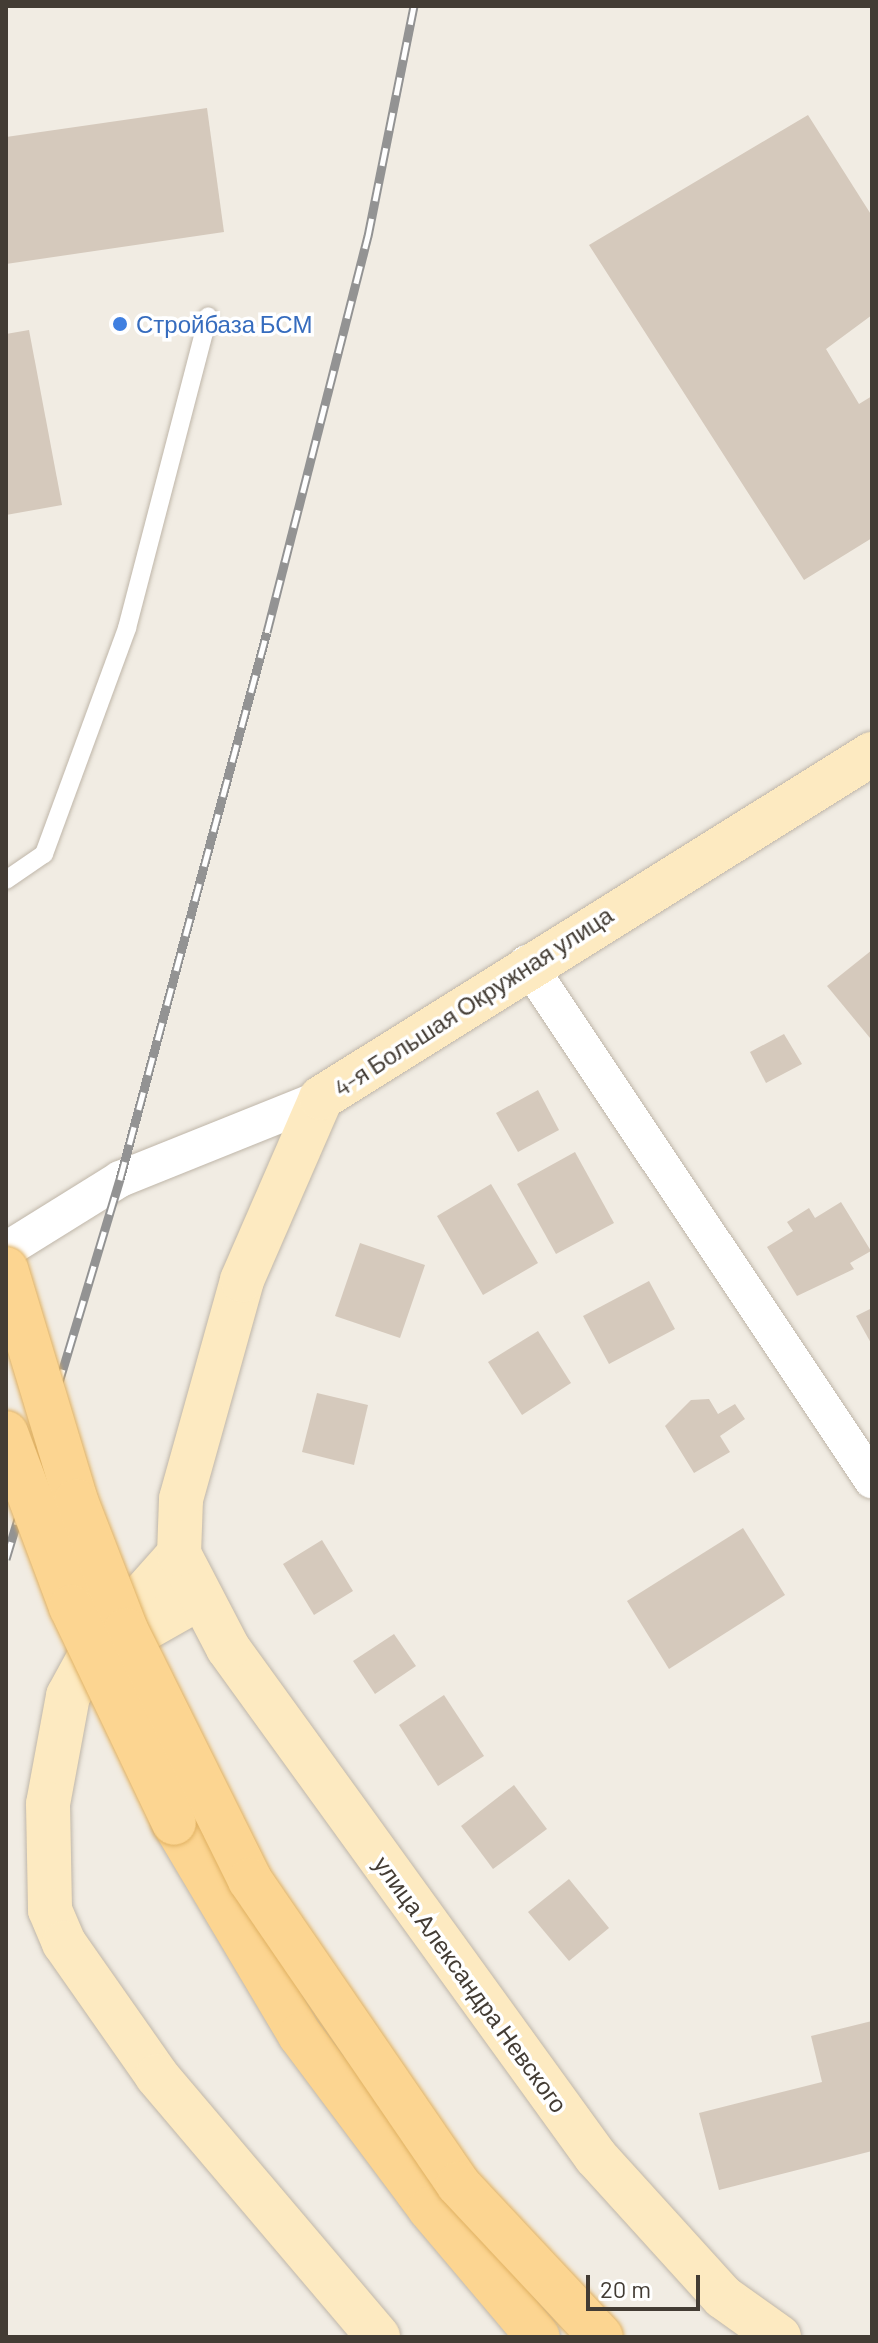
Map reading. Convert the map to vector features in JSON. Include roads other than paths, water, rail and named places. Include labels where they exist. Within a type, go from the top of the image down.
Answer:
[{"type":"main road","points":[[6,1269],[76,1501],[126,1630],[250,1880],[458,2184],[601,2337]]},
{"type":"main road","points":[[6,1433],[71,1607],[174,1823],[300,2035],[420,2197],[538,2337]]},
{"type":"street","name":"4-я Большая Окружная улица","points":[[179,1554],[181,1499],[221,1342],[321,1098],[527,963],[872,754]]},
{"type":"street","points":[[527,963],[872,1480]]},
{"type":"street","points":[[6,1250],[120,1179],[321,1098]]},
{"type":"street","points":[[179,1554],[92,1652],[68,1696],[55,1757],[46,1854],[50,1910],[64,1943],[242,2184],[378,2337]]},
{"type":"street","name":"улица Александра Невского","points":[[179,1554],[199,1598],[596,2157],[723,2297],[779,2337]]},
{"type":"street","points":[[55,1757],[111,1664],[143,1630],[199,1598]]},
{"type":"lane","points":[[6,880],[44,854],[127,628],[208,316]]},
{"type":"railway","points":[[6,1559],[120,1179],[267,632],[368,236],[414,6]]},
{"type":"place","name":"Стройбаза БСМ","points":[[120,324]]}]
